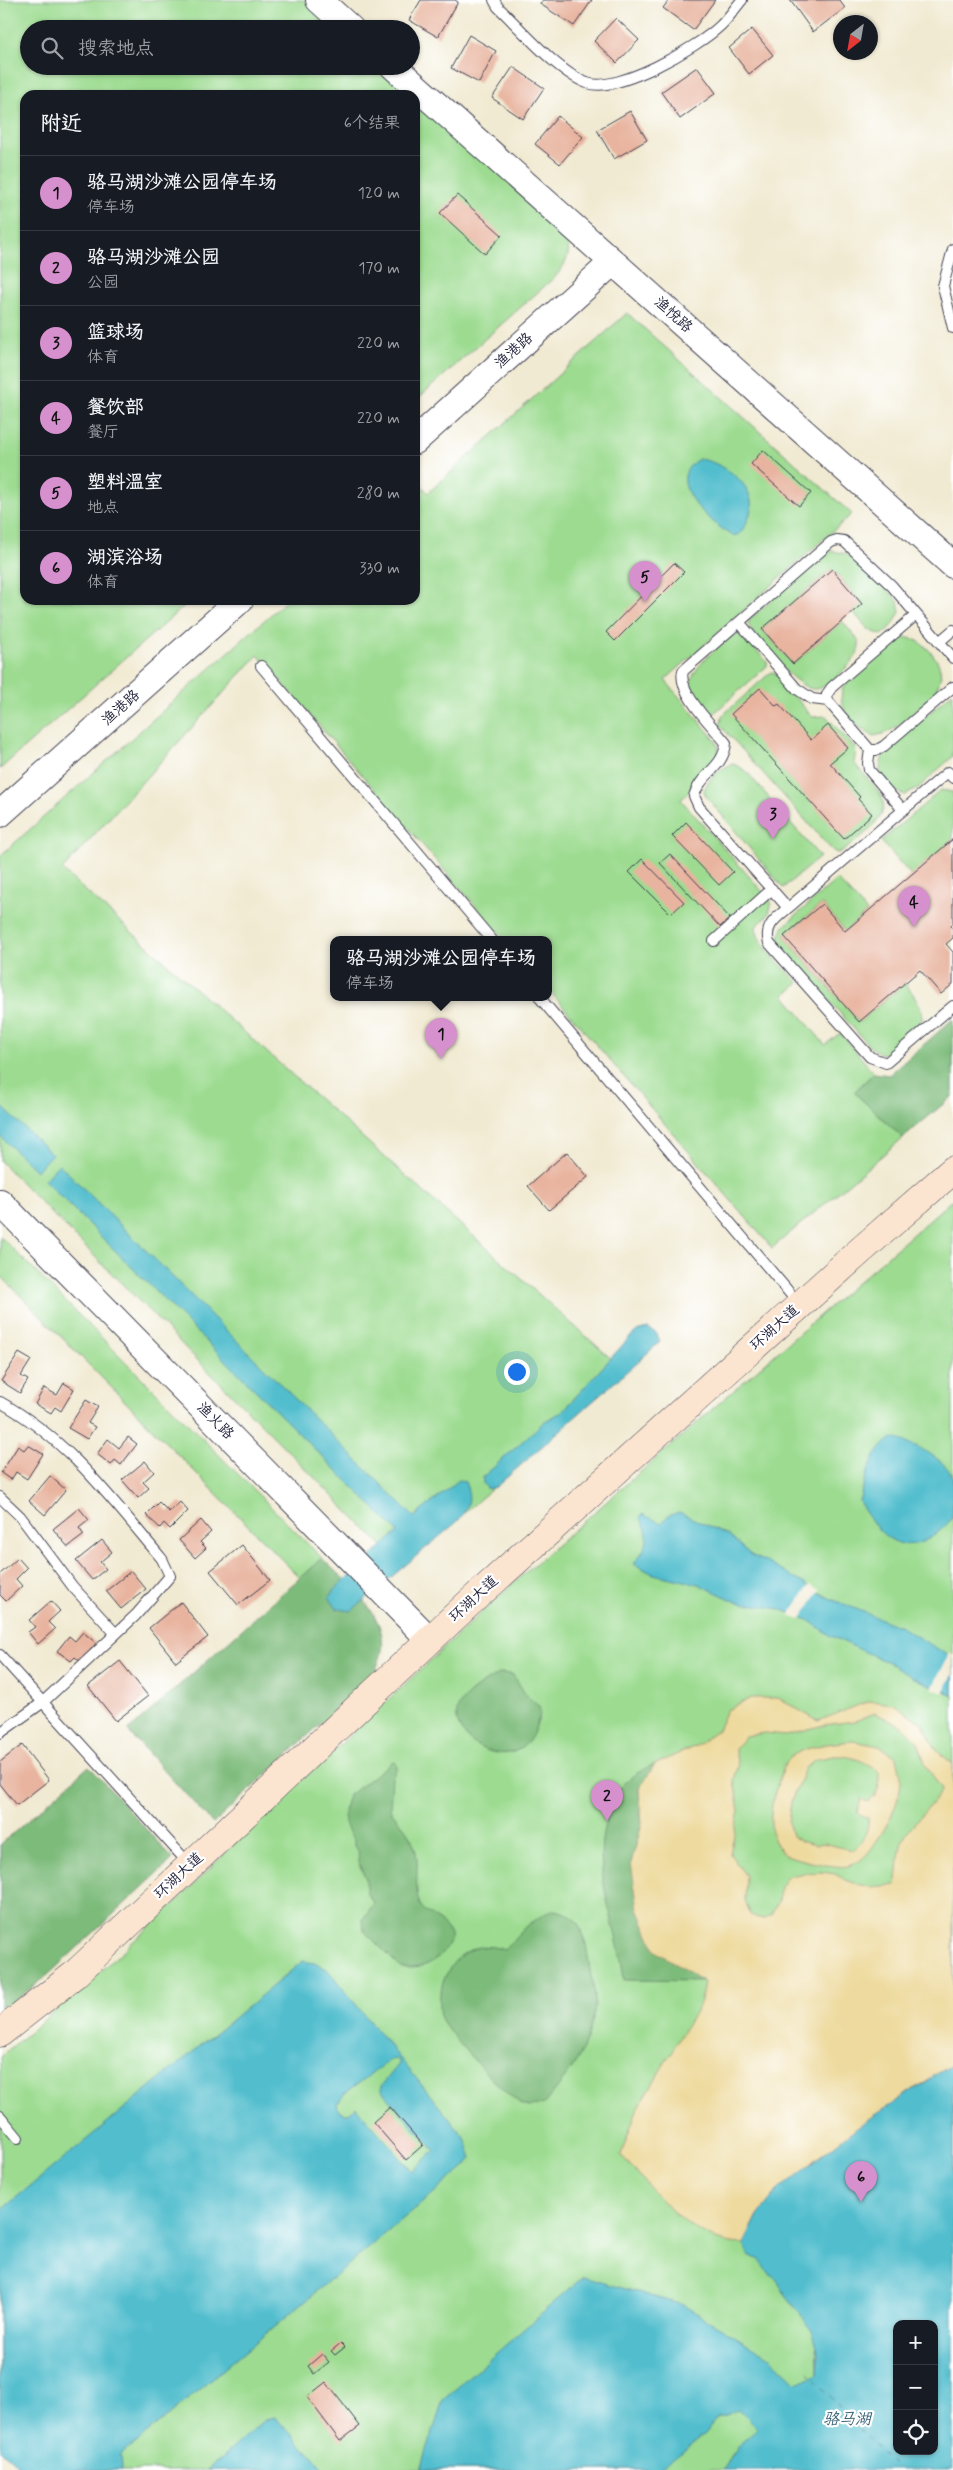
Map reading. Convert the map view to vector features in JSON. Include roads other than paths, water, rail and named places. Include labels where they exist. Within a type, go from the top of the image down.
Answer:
[{"type":"main road","name":"环湖大道","points":[[0,2034],[74,1975],[430,1640],[800,1305],[953,1170]]},
{"type":"street","points":[[319,0],[341,20]]},
{"type":"street","name":"渔悦路","points":[[403,75],[420,90]]},
{"type":"street","name":"渔悦路","points":[[420,90],[953,565]]},
{"type":"street","name":"渔港路","points":[[420,436],[613,262]]},
{"type":"street","name":"渔港路","points":[[0,814],[234,605]]},
{"type":"street","name":"渔火路","points":[[0,1202],[430,1640]]},
{"type":"lane","points":[[494,0],[498,7],[564,69],[588,84],[615,83],[660,66],[720,26],[742,0]]},
{"type":"lane","points":[[953,249],[943,286],[953,328]]},
{"type":"lane","points":[[788,908],[700,807],[694,796],[696,788],[725,754],[726,743],[685,691],[681,680],[683,671],[831,542],[838,540],[844,541],[892,586],[953,658]]},
{"type":"lane","points":[[828,701],[828,694],[832,687],[916,615]]},
{"type":"lane","points":[[739,622],[797,689],[812,698],[828,701],[870,750],[869,770],[903,810]]},
{"type":"lane","points":[[939,642],[953,630]]},
{"type":"lane","points":[[261,666],[489,936]]},
{"type":"lane","points":[[870,750],[877,750],[884,746],[953,687]]},
{"type":"lane","points":[[953,778],[948,772],[903,810],[788,908],[768,927],[767,936],[770,943],[876,1062],[886,1064],[953,1006]]},
{"type":"lane","points":[[714,941],[772,889]]},
{"type":"lane","points":[[543,1001],[800,1305]]},
{"type":"lane","points":[[0,1402],[26,1416],[81,1464],[162,1559],[170,1576],[136,1616],[42,1703],[0,1733]]},
{"type":"lane","points":[[0,1497],[20,1516],[73,1587],[116,1634]]},
{"type":"lane","points":[[0,1655],[190,1865]]},
{"type":"lane","points":[[0,2116],[18,2138]]},
{"type":"water","points":[[699,459],[715,463],[731,472],[749,493],[751,510],[747,523],[740,534],[733,536],[724,530],[702,512],[693,501],[687,490],[685,478],[688,468]]},
{"type":"water","points":[[0,1105],[52,1154],[36,1171],[0,1136]]},
{"type":"water","points":[[59,1164],[414,1517],[459,1480],[465,1482],[469,1498],[465,1511],[458,1521],[351,1611],[337,1609],[329,1597],[334,1590],[398,1532],[44,1180]]},
{"type":"water","points":[[648,1328],[657,1334],[660,1342],[496,1487],[488,1489],[483,1484],[483,1477],[545,1421],[562,1412],[628,1339],[637,1331]]},
{"type":"water","points":[[892,1438],[918,1447],[936,1458],[950,1472],[953,1479],[953,1514],[946,1525],[923,1542],[900,1543],[890,1539],[873,1523],[859,1501],[874,1458]]},
{"type":"water","points":[[679,1512],[728,1535],[751,1555],[831,1599],[901,1627],[953,1658],[953,1695],[912,1677],[893,1665],[831,1636],[808,1620],[780,1609],[737,1602],[698,1584],[653,1574],[634,1564],[647,1542],[646,1531],[640,1518],[642,1514],[661,1523],[668,1516]]},
{"type":"water","points":[[303,1961],[314,1963],[327,1969],[465,2138],[472,2158],[466,2166],[121,2455],[122,2470],[22,2470],[10,2457],[0,2451],[0,2211]],"holes":[[[393,2058],[399,2060],[399,2064],[381,2086],[381,2090],[435,2151],[412,2171],[356,2107],[350,2112],[344,2113],[339,2111],[337,2104],[344,2094]]]},
{"type":"water","name":"骆马湖","points":[[953,2064],[953,2470],[723,2470],[739,2446],[757,2429],[738,2410],[717,2418],[704,2434],[658,2470],[421,2470],[443,2400],[583,2277],[683,2305],[771,2358],[797,2383],[818,2374],[819,2354],[812,2330],[761,2261],[749,2255],[744,2244],[758,2215],[777,2191],[857,2127]]},
{"type":"water","points":[[275,2417],[325,2470],[208,2470],[266,2419]]},
{"type":"place","name":"塑料温室","points":[[645,602]]},
{"type":"place","name":"篮球场","points":[[773,839]]},
{"type":"place","name":"餐饮部","points":[[914,927]]},
{"type":"place","name":"骆马湖沙滩公园停车场","points":[[441,1059]]},
{"type":"place","name":"骆马湖沙滩公园","points":[[607,1821]]},
{"type":"place","name":"湖滨浴场","points":[[861,2202]]}]
